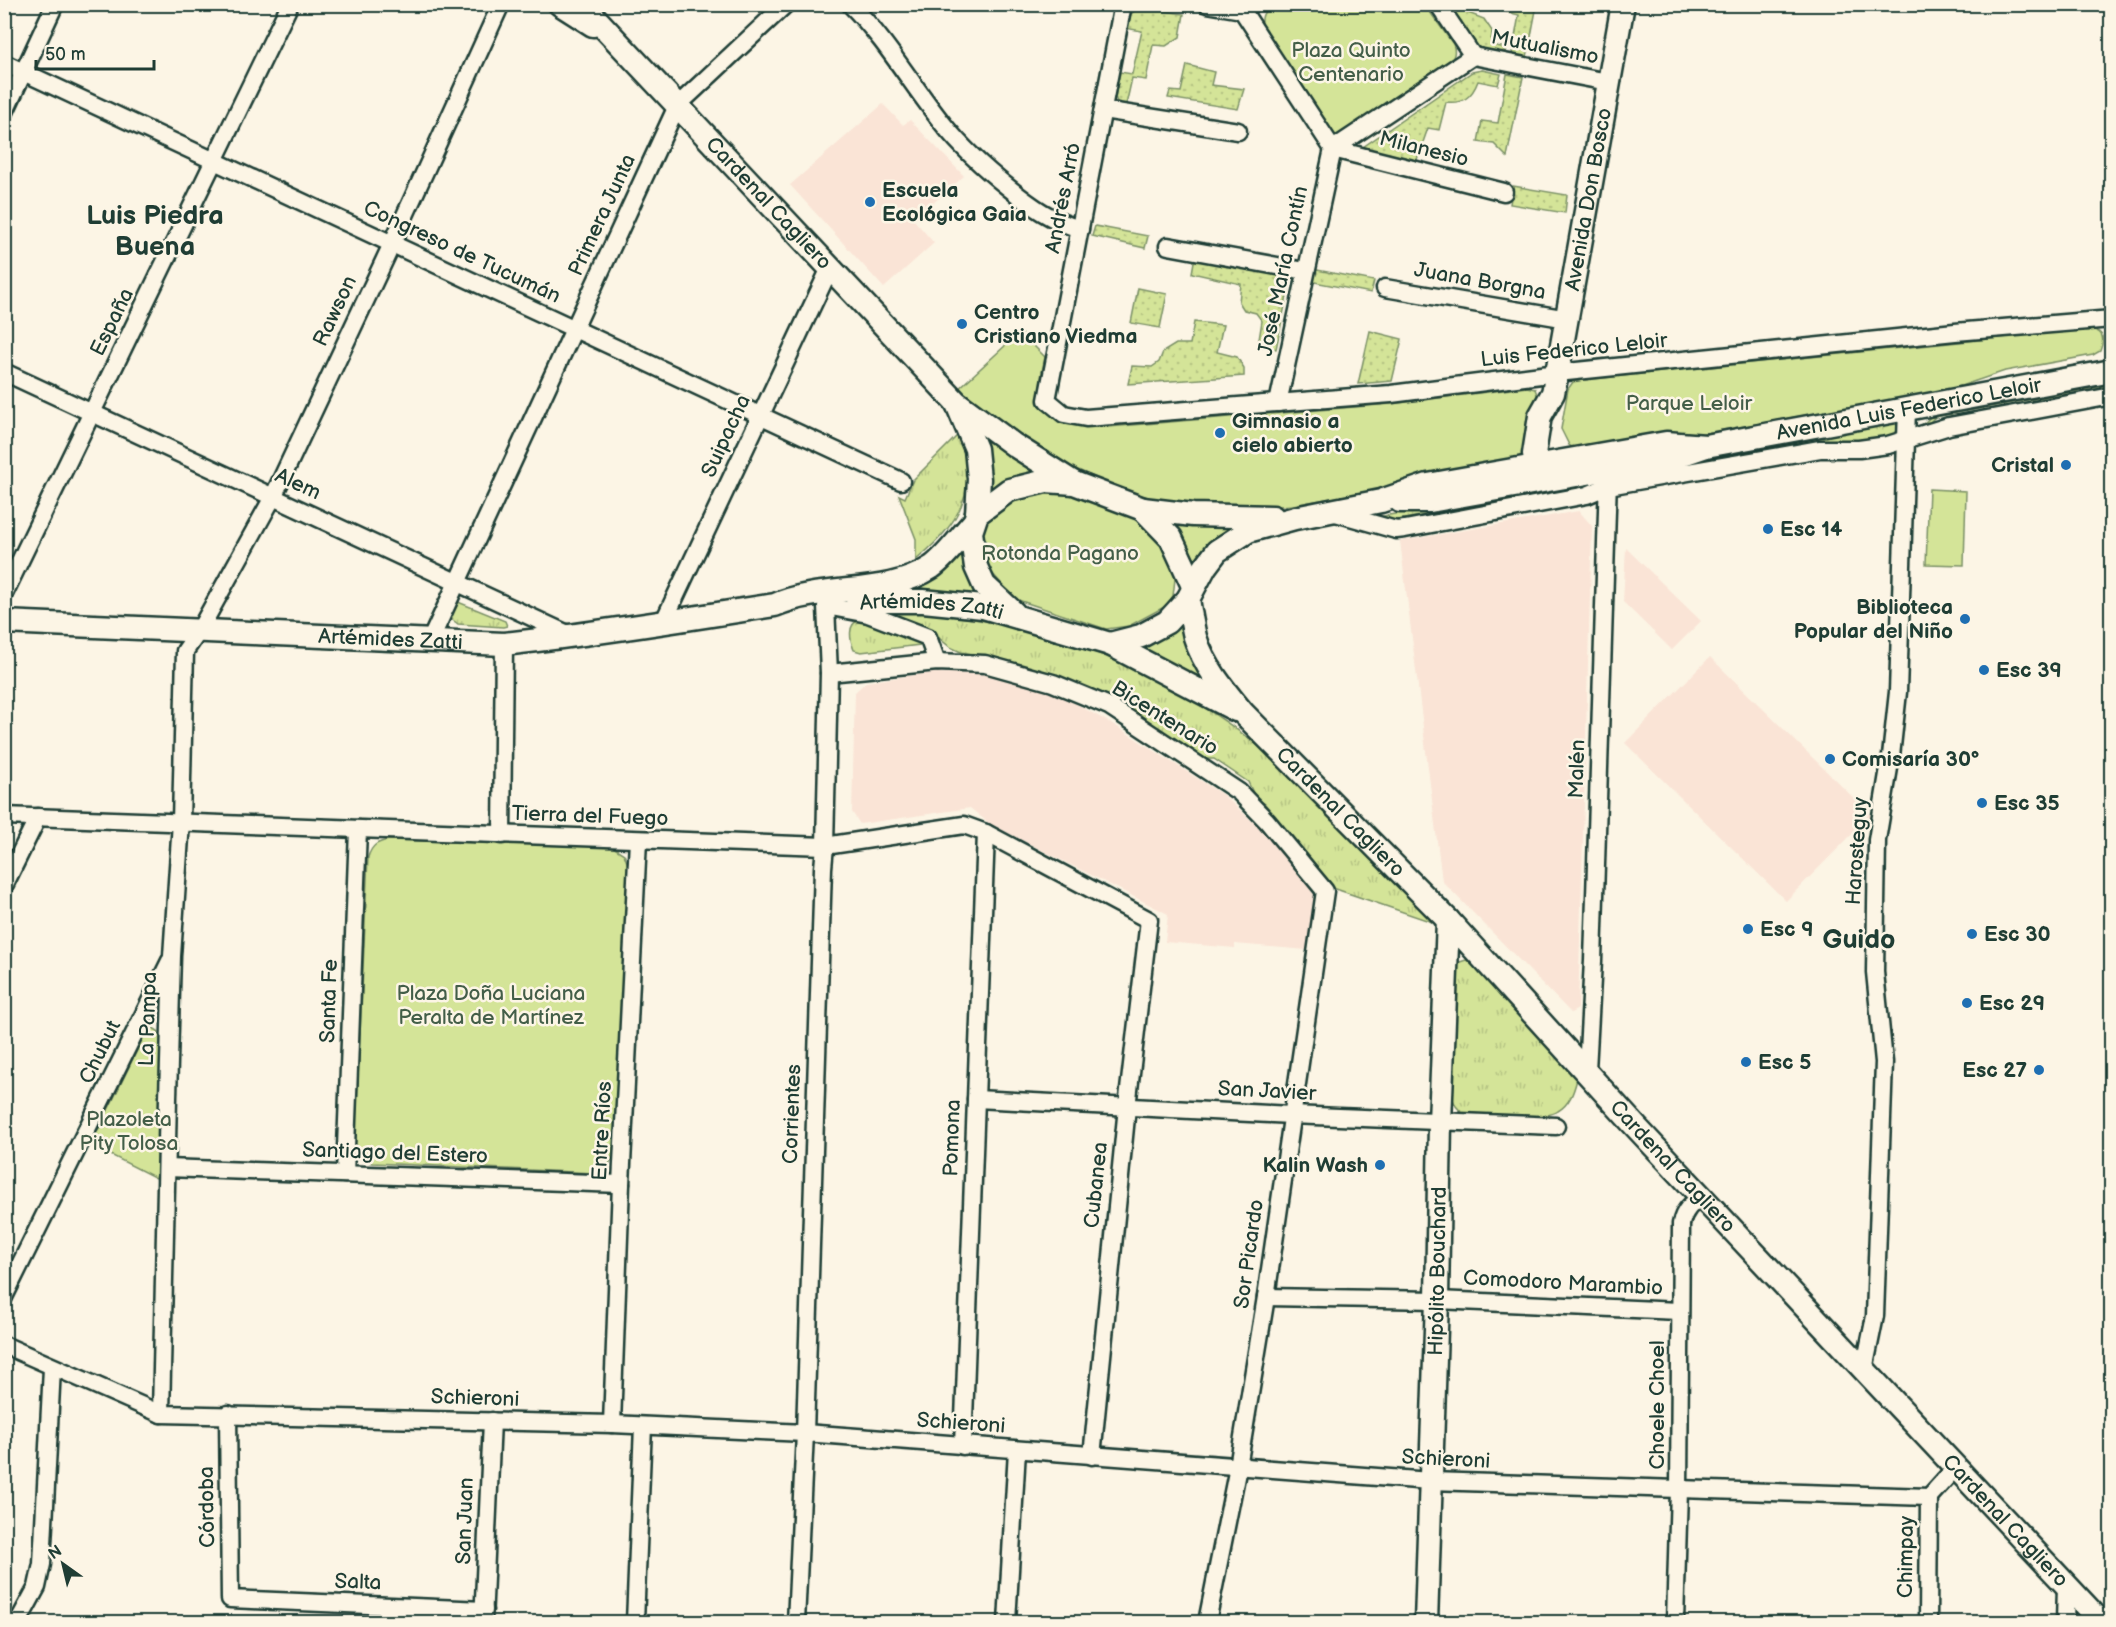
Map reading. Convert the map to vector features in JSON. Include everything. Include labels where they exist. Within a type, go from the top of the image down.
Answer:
[{"type":"main road","points":[[560,4],[609,35]]},
{"type":"main road","name":"Cardenal Cagliero","points":[[582,4],[956,402],[1014,446],[1074,483]]},
{"type":"main road","name":"Avenida Don Bosco","points":[[1538,473],[1549,453],[1557,408],[1555,383],[1623,4]]},
{"type":"main road","name":"Avenida Luis Federico Leloir","points":[[1538,473],[1608,477],[1706,446],[2112,370]]},
{"type":"main road","name":"Cardenal Cagliero","points":[[956,402],[976,449],[979,479],[975,518]]},
{"type":"main road","name":"Avenida Luis Federico Leloir","points":[[1191,592],[1204,567],[1217,551],[1248,531],[1295,518],[1381,501],[1430,501],[1666,443],[1706,446]]},
{"type":"main road","points":[[1046,481],[1074,483],[1143,509],[1171,538],[1191,592],[1167,622],[1142,636],[1110,644],[1017,616],[984,585],[976,567],[971,543],[975,518],[1009,490],[1046,481]]},
{"type":"main road","name":"Avenida Luis Federico Leloir","points":[[1143,509],[1193,515],[1295,518]]},
{"type":"main road","name":"Artémides Zatti","points":[[4,622],[504,644],[663,623],[775,605],[792,597],[891,584],[915,576],[933,566],[975,518]]},
{"type":"main road","name":"Cardenal Cagliero","points":[[1191,592],[1196,637],[1205,660],[1219,683],[1243,713],[1448,920],[1701,1197],[2101,1623]]},
{"type":"main road","name":"Artémides Zatti","points":[[775,605],[791,609],[883,601],[923,601],[983,607],[1017,616]]},
{"type":"main road","name":"Cardenal Cagliero","points":[[1110,644],[1243,713]]},
{"type":"main road","name":"Hipólito Bouchard","points":[[1426,1623],[1448,920]]},
{"type":"street","points":[[4,114],[55,4]]},
{"type":"street","name":"España","points":[[4,594],[290,4]]},
{"type":"street","name":"Rawson","points":[[199,631],[273,497],[392,244],[501,4]]},
{"type":"street","name":"Primera Junta","points":[[430,641],[677,106],[786,4]]},
{"type":"street","points":[[850,4],[891,51],[942,123],[960,144],[990,173],[1041,213],[1080,229]]},
{"type":"street","name":"Andrés Arró","points":[[1047,400],[1123,4]]},
{"type":"street","points":[[1207,4],[1246,7],[1333,149],[1473,56],[1438,4]]},
{"type":"street","name":"Mutualismo","points":[[1473,56],[1608,82]]},
{"type":"street","name":"Congreso de Tucumán","points":[[4,63],[902,481]]},
{"type":"street","points":[[1102,110],[1238,130]]},
{"type":"street","name":"Milanesio","points":[[1333,149],[1504,192]]},
{"type":"street","name":"José María Contín","points":[[1278,403],[1333,149]]},
{"type":"street","points":[[1168,246],[1305,271]]},
{"type":"street","name":"Suipacha","points":[[663,623],[830,268]]},
{"type":"street","name":"Juana Borgna","points":[[1385,288],[1568,320]]},
{"type":"street","name":"Luis Federico Leloir","points":[[1047,400],[1064,414],[1086,418],[1555,383],[1955,332],[2112,319]]},
{"type":"street","name":"Alem","points":[[4,372],[573,636]]},
{"type":"street","points":[[1332,512],[1396,530],[1587,495],[1608,477],[1820,449],[1860,449],[1888,445],[1949,426],[2112,396]]},
{"type":"street","name":"Harosteguy","points":[[1864,1370],[1875,1316],[1884,1062],[1875,972],[1877,840],[1891,756],[1898,692],[1907,408]]},
{"type":"street","name":"Malén","points":[[1587,1070],[1594,950],[1608,477]]},
{"type":"street","points":[[826,606],[868,614],[928,637],[937,662]]},
{"type":"street","name":"Corrientes","points":[[796,1623],[805,1433],[822,880],[825,846],[829,673],[826,606]]},
{"type":"street","name":"La Pampa","points":[[161,1414],[172,956],[181,822],[185,651],[199,631]]},
{"type":"street","points":[[502,835],[504,644]]},
{"type":"street","name":"Bicentenario","points":[[829,673],[937,662],[985,664],[1053,683],[1109,706],[1239,792],[1267,821],[1325,891]]},
{"type":"street","name":"Tierra del Fuego","points":[[4,816],[825,846],[964,825],[986,833],[1149,920]]},
{"type":"street","points":[[4,886],[38,818]]},
{"type":"street","name":"Santa Fe","points":[[345,1174],[358,829]]},
{"type":"street","name":"Pomona","points":[[963,1446],[986,833]]},
{"type":"street","name":"Entre Ríos","points":[[612,1424],[638,840]]},
{"type":"street","name":"Sor Picardo","points":[[1206,1623],[1238,1467],[1266,1297],[1325,891]]},
{"type":"street","name":"Cubanea","points":[[1092,1455],[1127,1107],[1149,920]]},
{"type":"street","name":"Chubut","points":[[4,1296],[172,956]]},
{"type":"street","name":"San Javier","points":[[976,1099],[1556,1126]]},
{"type":"street","name":"Santiago del Estero","points":[[167,1168],[621,1184]]},
{"type":"street","name":"Choele Choel","points":[[1675,1623],[1679,1491],[1681,1224],[1683,1214],[1701,1197]]},
{"type":"street","name":"Comodoro Marambio","points":[[1266,1297],[1437,1300],[1679,1311]]},
{"type":"street","name":"Schieroni","points":[[4,1345],[161,1414],[612,1424],[805,1433],[1430,1481],[1679,1491],[1929,1497]]},
{"type":"street","points":[[18,1623],[37,1587],[42,1564],[52,1368]]},
{"type":"street","name":"Córdoba","points":[[228,1414],[230,1599]]},
{"type":"street","name":"San Juan","points":[[484,1616],[492,1421]]},
{"type":"street","points":[[635,1623],[643,1426]]},
{"type":"street","points":[[1007,1623],[1017,1450]]},
{"type":"street","name":"Chimpay","points":[[1928,1623],[1929,1497],[1956,1467]]},
{"type":"street","points":[[2065,1623],[2066,1586]]},
{"type":"street","name":"Salta","points":[[230,1599],[484,1616]]},
{"type":"shaded area","name":"Escuela Ecológica Gaia","points":[[883,104],[903,125],[910,120],[964,176],[914,220],[934,243],[884,288],[790,185]]},
{"type":"shaded area","points":[[1579,511],[1592,526],[1578,1009],[1571,1013],[1442,881],[1400,541]]},
{"type":"shaded area","points":[[1626,548],[1701,621],[1672,650],[1623,602]]},
{"type":"shaded area","points":[[1710,657],[1871,815],[1786,901],[1625,743]]},
{"type":"shaded area","points":[[936,672],[986,674],[1047,688],[1116,726],[1223,795],[1279,845],[1317,887],[1307,950],[1235,944],[1235,948],[1165,942],[1168,914],[990,824],[970,808],[860,824],[852,812],[855,692],[866,682]]},
{"type":"green space","name":"Plaza Quinto Centenario","points":[[1272,5],[1425,5],[1453,44],[1454,54],[1450,63],[1339,136],[1333,135],[1263,28],[1263,15]]},
{"type":"green space","points":[[1450,5],[1470,5],[1468,13],[1484,19],[1492,31],[1491,45],[1506,48],[1504,56],[1486,53],[1476,45]]},
{"type":"green space","points":[[1505,5],[1537,5],[1527,57],[1512,54],[1519,15],[1503,11]]},
{"type":"green space","points":[[1141,7],[1184,14],[1180,37],[1166,46],[1153,45],[1146,80],[1132,78],[1126,105],[1117,102],[1115,97],[1120,72],[1132,74],[1142,31],[1125,28],[1130,15]]},
{"type":"green space","points":[[1187,65],[1214,72],[1211,85],[1244,89],[1238,109],[1168,98],[1170,91],[1181,92]]},
{"type":"green space","points":[[1482,70],[1501,74],[1498,85],[1478,81],[1466,98],[1457,102],[1446,102],[1439,130],[1428,128],[1415,165],[1362,151],[1363,147],[1472,72]]},
{"type":"green space","points":[[1507,74],[1523,77],[1507,157],[1494,144],[1478,142],[1482,121],[1498,123]]},
{"type":"green space","points":[[1513,186],[1567,195],[1565,213],[1510,204]]},
{"type":"green space","points":[[1095,226],[1148,236],[1145,248],[1092,236]]},
{"type":"green space","points":[[1195,256],[1282,274],[1290,281],[1276,349],[1258,346],[1262,321],[1256,313],[1244,310],[1239,302],[1241,284],[1192,273]]},
{"type":"green space","points":[[1312,269],[1374,281],[1371,293],[1309,281]]},
{"type":"green space","points":[[1138,288],[1167,294],[1160,328],[1131,323]]},
{"type":"green space","points":[[1194,322],[1223,325],[1217,352],[1237,357],[1244,368],[1244,376],[1128,384],[1132,366],[1152,367],[1159,362],[1163,352],[1176,344],[1190,344]]},
{"type":"green space","name":"Parque Leloir","points":[[2087,329],[2099,332],[2103,341],[2100,351],[2093,355],[2005,371],[1952,389],[1689,436],[1575,449],[1569,445],[1561,429],[1568,389],[1573,382],[1583,380]]},
{"type":"green space","points":[[1370,331],[1402,339],[1392,381],[1358,384]]},
{"type":"green space","points":[[1020,332],[1045,357],[1040,384],[1042,401],[1080,424],[1108,427],[1391,404],[1527,387],[1535,389],[1538,397],[1525,450],[1521,456],[1510,461],[1394,487],[1293,505],[1251,508],[1203,505],[1149,498],[1114,486],[1042,454],[955,392]]},
{"type":"green space","points":[[2111,381],[2111,385],[1935,417],[1930,422],[1924,423],[1933,415]]},
{"type":"green space","points":[[1894,422],[1898,425],[1899,430],[1896,435],[1888,439],[1620,477],[1620,473]]},
{"type":"green space","points":[[961,432],[968,465],[968,480],[961,507],[947,530],[916,560],[916,539],[899,495],[905,498],[913,480]]},
{"type":"green space","name":"Rotonda Pagano","points":[[979,432],[1037,469],[1036,474],[991,490],[985,489]]},
{"type":"green space","points":[[1593,478],[1594,484],[1393,521],[1378,517]]},
{"type":"green space","points":[[1929,489],[1966,491],[1964,565],[1926,564]]},
{"type":"green space","name":"Rotonda Pagano","points":[[1029,494],[1073,495],[1143,522],[1164,547],[1173,563],[1175,579],[1173,596],[1166,606],[1129,626],[1106,629],[1015,599],[984,564],[979,536],[982,524],[1012,499]]},
{"type":"green space","name":"Rotonda Pagano","points":[[1170,523],[1233,524],[1234,528],[1198,559],[1194,558],[1186,543]]},
{"type":"green space","name":"Rotonda Pagano","points":[[957,554],[963,556],[984,598],[917,590]]},
{"type":"green space","points":[[458,602],[505,621],[507,626],[458,624],[450,618]]},
{"type":"green space","points":[[886,612],[935,614],[984,621],[1032,632],[1080,646],[1170,687],[1212,712],[1273,759],[1435,919],[1435,923],[1330,887],[1265,804],[1255,797],[1248,782],[1214,759],[1199,759],[1113,702],[988,657],[961,652],[950,647],[930,631]]},
{"type":"green space","points":[[859,620],[870,621],[923,641],[920,645],[861,652],[854,650],[851,629]]},
{"type":"green space","points":[[1182,620],[1213,690],[1136,645]]},
{"type":"green space","name":"Plaza Doña Luciana Peralta de Martínez","points":[[389,840],[613,847],[624,854],[628,865],[614,1154],[607,1168],[594,1173],[372,1163],[359,1158],[355,1145],[368,857],[376,845]]},
{"type":"green space","points":[[1466,960],[1475,966],[1577,1079],[1573,1093],[1558,1111],[1540,1116],[1463,1114],[1456,1106],[1452,1097],[1455,969],[1460,962]]},
{"type":"green space","name":"Plazoleta Pity Tolosa","points":[[153,1028],[160,1036],[158,1179],[91,1145],[146,1032]]},
{"type":"place","name":"Escuela Ecológica Gaia","points":[[870,202]]},
{"type":"place","name":"Centro Cristiano Viedma","points":[[962,324]]},
{"type":"place","name":"Gimnasio a cielo abierto","points":[[1220,433]]},
{"type":"place","name":"Cristal","points":[[2066,465]]},
{"type":"place","name":"Esc 14","points":[[1768,529]]},
{"type":"place","name":"Biblioteca Popular del Niño","points":[[1965,619]]},
{"type":"place","name":"Esc 39","points":[[1984,670]]},
{"type":"place","name":"Comisaría 30º","points":[[1830,759]]},
{"type":"place","name":"Esc 35","points":[[1982,803]]},
{"type":"place","name":"Esc 9","points":[[1748,929]]},
{"type":"place","name":"Esc 30","points":[[1972,934]]},
{"type":"place","name":"Esc 29","points":[[1967,1003]]},
{"type":"place","name":"Esc 5","points":[[1746,1062]]},
{"type":"place","name":"Esc 27","points":[[2039,1070]]},
{"type":"place","name":"Kalin Wash","points":[[1380,1165]]},
{"type":"district","name":"Luis Piedra Buena","points":[[155,232]]},
{"type":"district","name":"Guido","points":[[1859,940]]}]
